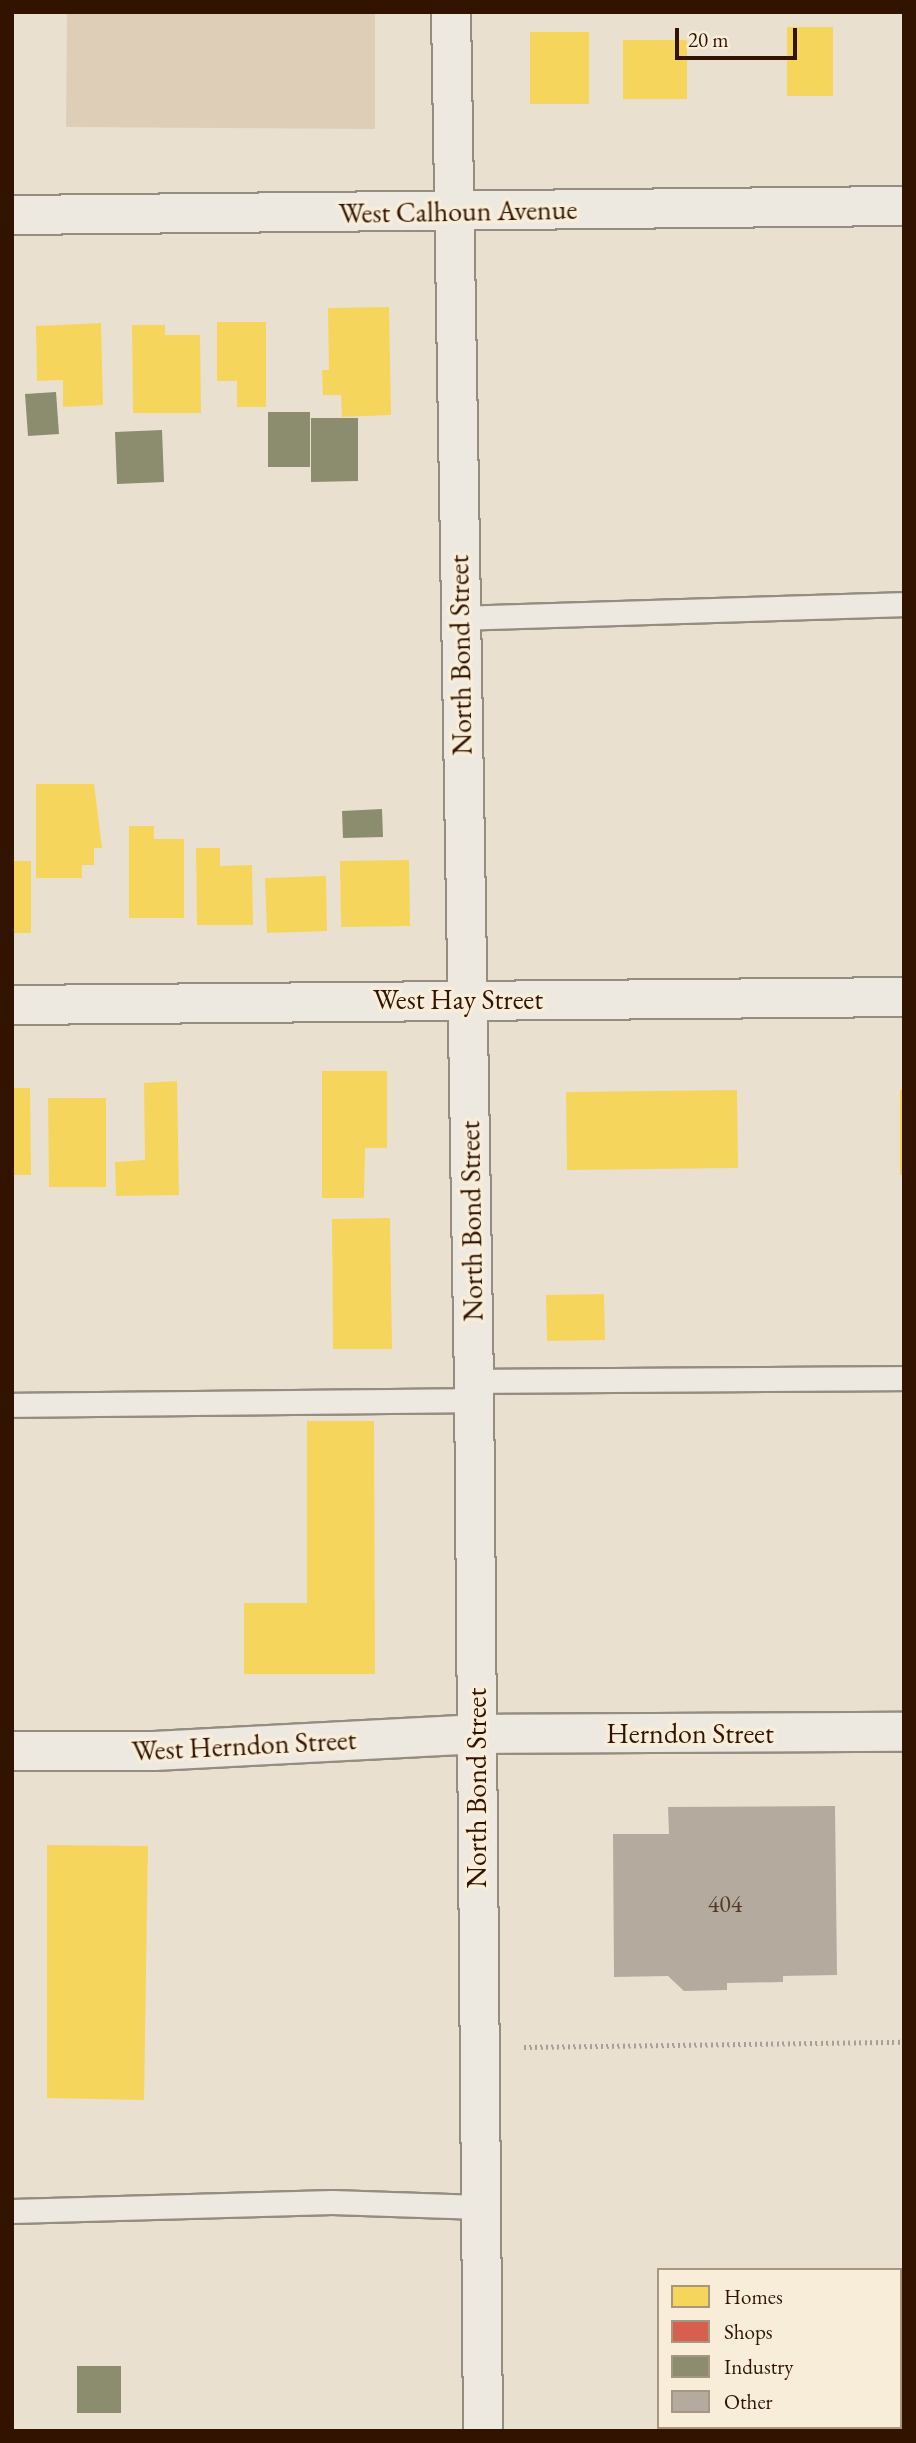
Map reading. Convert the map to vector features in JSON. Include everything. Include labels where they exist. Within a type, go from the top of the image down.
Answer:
[{"type":"street","name":"North Bond Street","points":[[451,12],[474,1391],[483,2431]]},
{"type":"street","name":"West Calhoun Avenue","points":[[12,215],[904,206]]},
{"type":"street","name":"West Hay Street","points":[[12,1005],[466,998],[904,997]]},
{"type":"street","name":"Herndon Street","points":[[475,1734],[904,1732]]},
{"type":"street","name":"West Herndon Street","points":[[12,1751],[154,1751],[475,1734]]},
{"type":"lane","points":[[460,618],[904,604]]},
{"type":"lane","points":[[12,1405],[904,1378]]},
{"type":"lane","points":[[12,2211],[332,2202],[480,2207]]},
{"type":"path","points":[[524,2047],[904,2042]]},
{"type":"shaded area","points":[[67,12],[375,12],[375,129],[66,127]]},
{"type":"building: Homes","points":[[787,27],[833,27],[833,96],[787,96]]},
{"type":"building: Homes","points":[[530,32],[589,32],[589,104],[530,104]]},
{"type":"building: Homes","points":[[623,40],[687,40],[687,99],[623,99]]},
{"type":"building: Homes","points":[[389,307],[391,415],[342,417],[341,395],[323,395],[322,370],[329,370],[328,308]]},
{"type":"building: Homes","points":[[217,322],[266,322],[266,407],[237,407],[237,381],[217,381]]},
{"type":"building: Homes","points":[[101,323],[103,405],[63,407],[63,380],[37,381],[36,326]]},
{"type":"building: Homes","points":[[132,325],[165,325],[165,335],[200,335],[201,413],[133,413]]},
{"type":"building: Homes","points":[[36,784],[94,784],[102,848],[94,848],[94,865],[82,865],[82,878],[36,878]]},
{"type":"building: Homes","points":[[129,826],[154,826],[154,839],[184,839],[184,918],[129,918]]},
{"type":"building: Homes","points":[[196,848],[220,848],[220,866],[252,865],[253,925],[197,925]]},
{"type":"building: Homes","points":[[409,860],[410,926],[341,927],[340,861]]},
{"type":"building: Homes","points":[[12,861],[31,861],[31,933],[12,933]]},
{"type":"building: Homes","points":[[326,876],[327,931],[267,933],[265,878]]},
{"type":"building: Homes","points":[[322,1071],[387,1071],[387,1148],[365,1148],[364,1198],[322,1198]]},
{"type":"building: Homes","points":[[177,1081],[179,1195],[116,1196],[115,1162],[145,1160],[144,1083]]},
{"type":"building: Homes","points":[[12,1088],[30,1088],[31,1175],[12,1175]]},
{"type":"building: Homes","points":[[737,1090],[738,1168],[567,1170],[566,1092]]},
{"type":"building: Homes","points":[[900,1090],[904,1090],[904,1175],[900,1175]]},
{"type":"building: Homes","points":[[48,1098],[106,1098],[106,1187],[49,1187]]},
{"type":"building: Homes","points":[[390,1218],[392,1349],[333,1349],[332,1219]]},
{"type":"building: Homes","points":[[604,1294],[605,1340],[547,1341],[546,1295]]},
{"type":"building: Homes","points":[[307,1421],[374,1421],[375,1674],[244,1674],[244,1603],[307,1603]]},
{"type":"building: Homes","points":[[47,1845],[148,1846],[144,2100],[47,2098]]},
{"type":"building: Shops","points":[[902,2354],[904,2431],[726,2431],[902,2429]]},
{"type":"building: Industry","points":[[56,392],[59,434],[28,436],[25,394]]},
{"type":"building: Industry","points":[[268,412],[310,412],[310,467],[268,467]]},
{"type":"building: Industry","points":[[311,418],[358,418],[358,481],[311,482]]},
{"type":"building: Industry","points":[[162,430],[164,482],[117,484],[115,432]]},
{"type":"building: Industry","points":[[382,809],[383,837],[343,838],[342,811]]},
{"type":"building: Industry","points":[[77,2366],[121,2366],[121,2413],[77,2413]]},
{"type":"building: Other","points":[[835,1806],[837,1975],[783,1976],[783,1982],[727,1983],[727,1990],[684,1991],[668,1976],[614,1977],[613,1834],[669,1834],[668,1807]]}]
